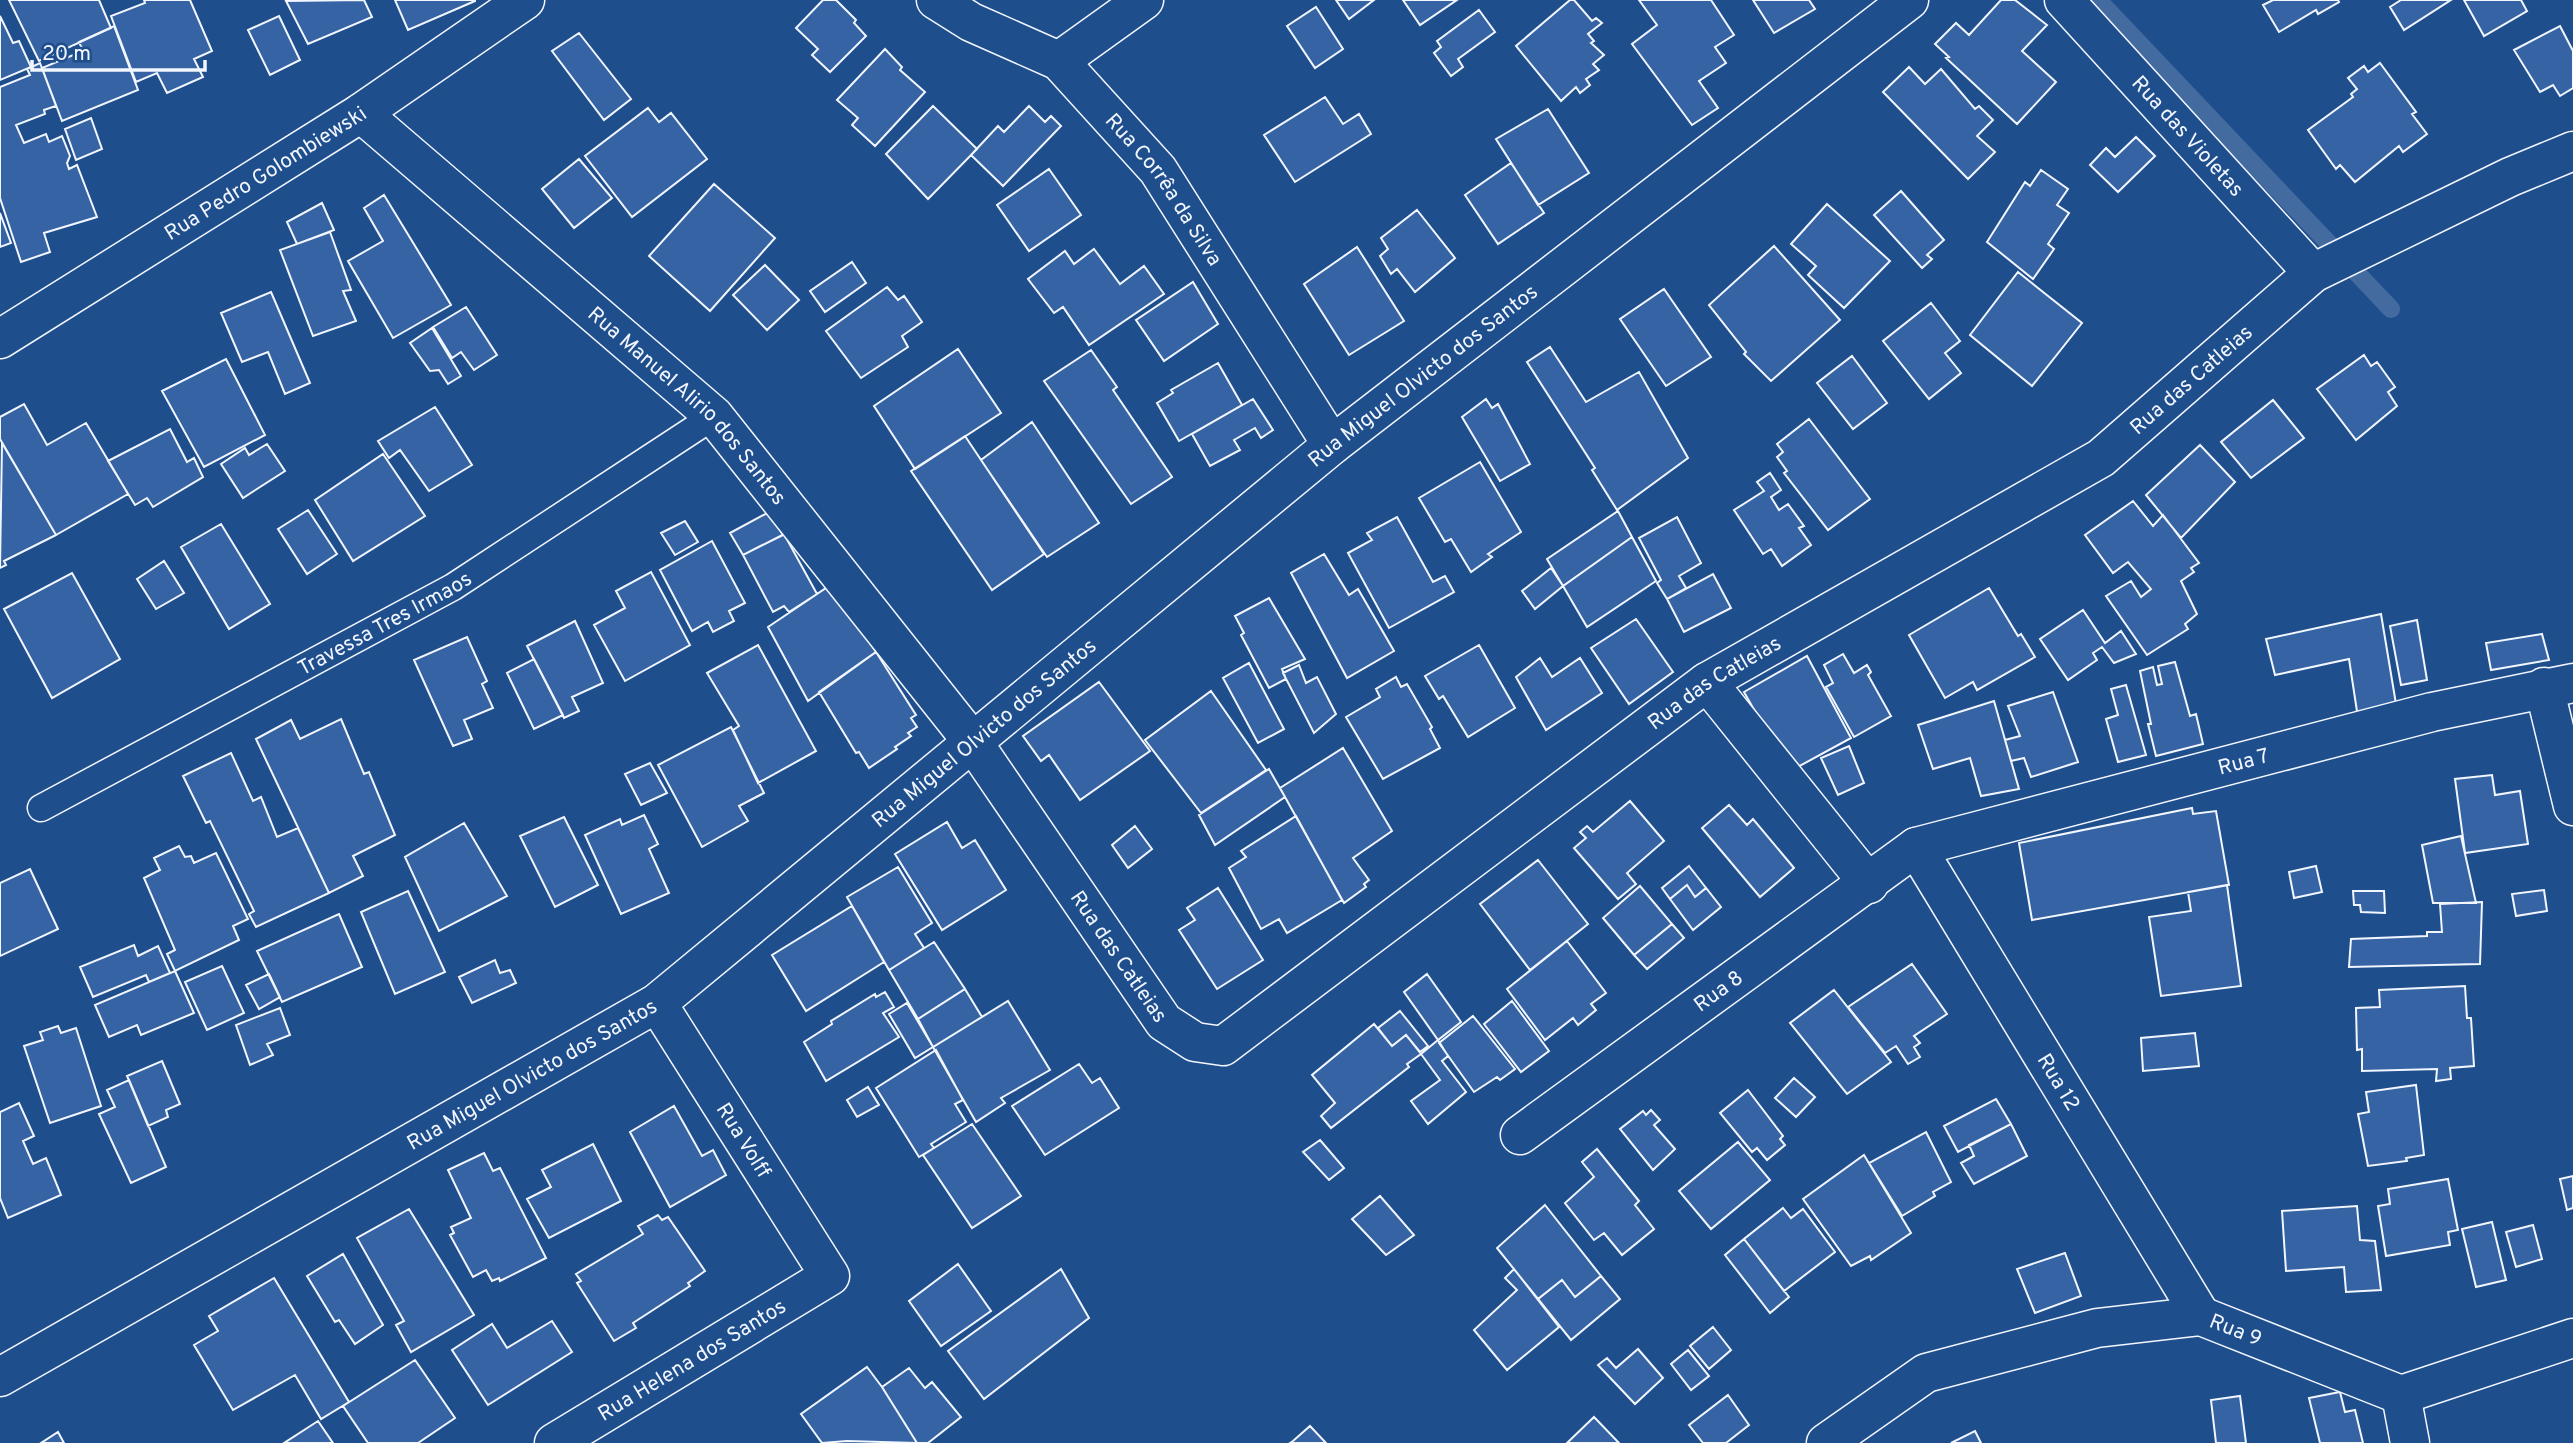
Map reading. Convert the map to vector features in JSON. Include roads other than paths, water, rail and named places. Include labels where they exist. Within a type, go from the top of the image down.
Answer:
[{"type":"street","name":"Rua Pedro Golombiewski","points":[[0,339],[361,113],[525,0]]},
{"type":"street","name":"Rua Corrêa da Silva","points":[[936,0],[971,22],[1059,61],[1158,170],[1332,445]]},
{"type":"street","points":[[1059,61],[1144,0]]},
{"type":"street","name":"Rua Miguel Olvicto dos Santos","points":[[0,1377],[657,1003],[1332,445],[1909,0]]},
{"type":"street","name":"Rua das Violetas","points":[[2064,0],[2313,273]]},
{"type":"street","name":"Rua Manuel Alirio dos Santos","points":[[361,113],[714,416],[972,741]]},
{"type":"street","name":"Rua das Catleias","points":[[972,741],[1164,1021],[1195,1042],[1223,1046],[1707,682],[2101,458],[2313,273],[2510,177],[2573,151]]},
{"type":"street","points":[[1707,682],[1869,884]]},
{"type":"street","points":[[2558,685],[2573,806]]},
{"type":"street","name":"Rua 7","points":[[1916,846],[2432,712],[2558,685]]},
{"type":"street","name":"Rua 8","points":[[1520,1135],[1869,884],[1916,846]]},
{"type":"street","name":"Rua 12","points":[[1916,846],[2201,1316]]},
{"type":"street","name":"Rua Volff","points":[[657,1003],[830,1276]]},
{"type":"street","name":"Rua Helena dos Santos","points":[[554,1443],[830,1276]]},
{"type":"street","name":"Rua 9","points":[[1826,1443],[1926,1373],[2097,1328],[2201,1316],[2401,1395]]},
{"type":"street","points":[[2410,1443],[2401,1395],[2573,1338]]},
{"type":"lane","name":"Travessa Tres Irmaos","points":[[41,808],[453,587],[714,416]]},
{"type":"waterway","points":[[2098,0],[2391,309]]}]
